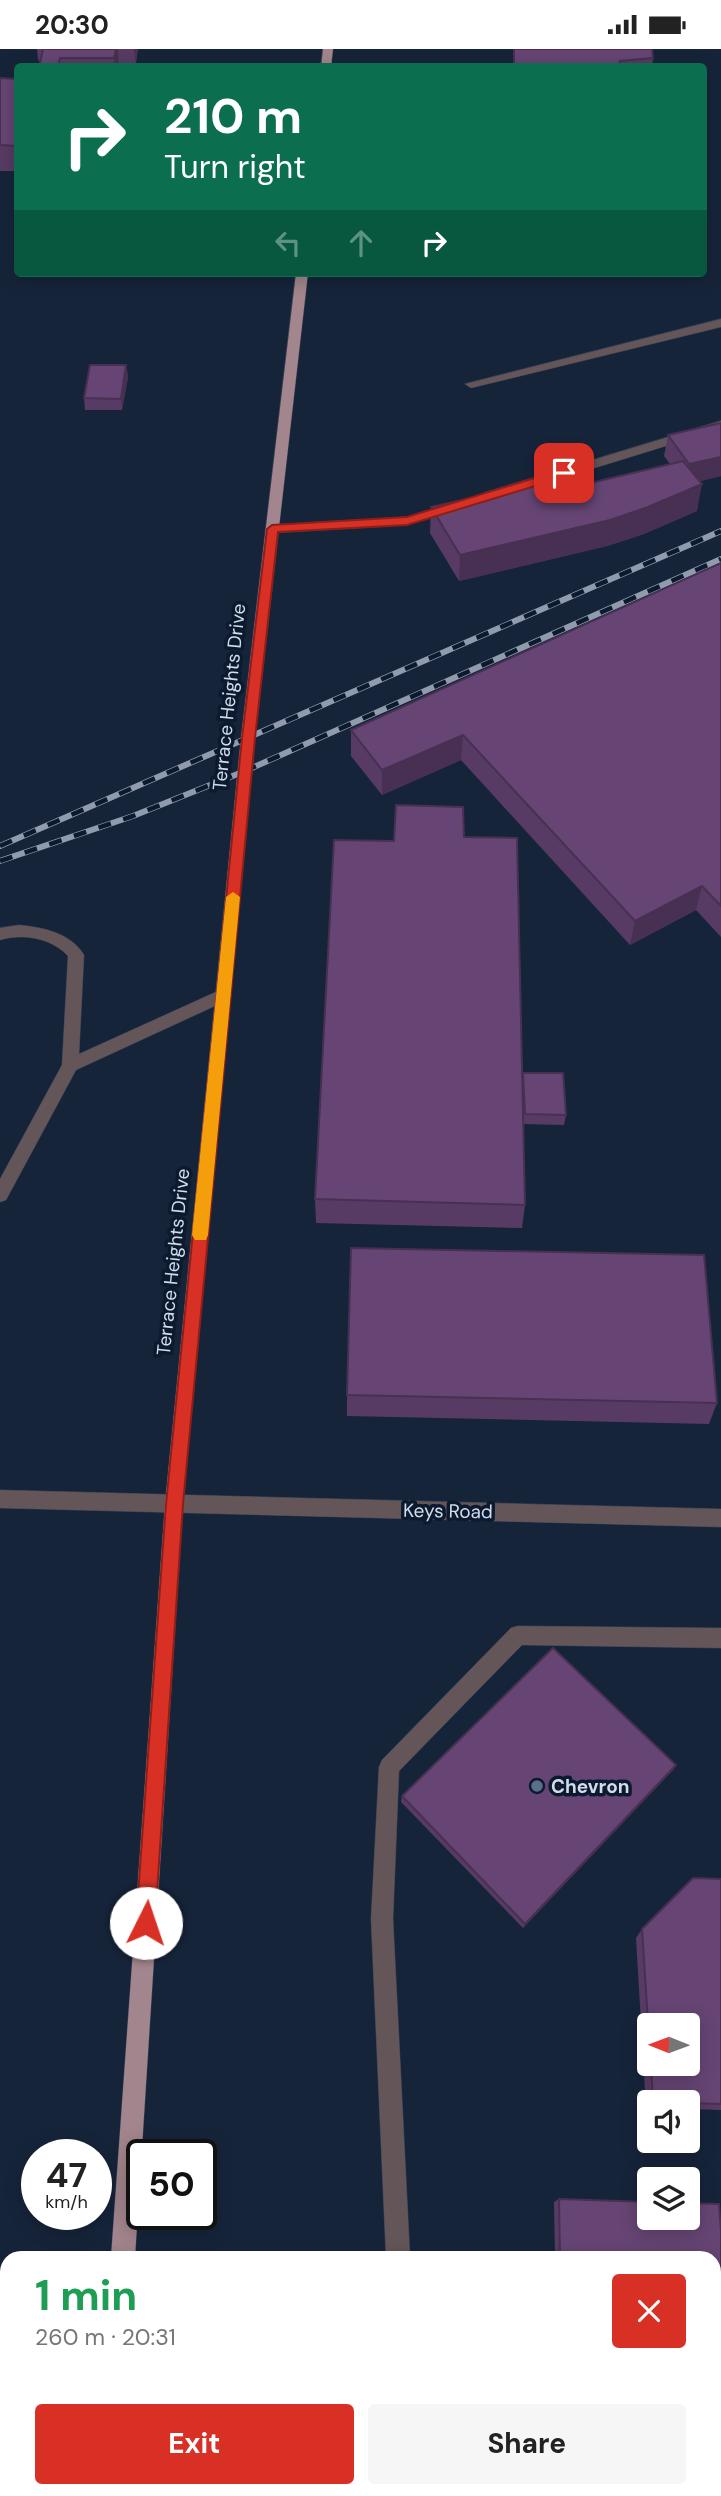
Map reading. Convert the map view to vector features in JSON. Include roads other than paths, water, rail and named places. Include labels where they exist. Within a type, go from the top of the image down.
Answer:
[{"type":"main road","name":"Terrace Heights Drive","points":[[123,2251],[174,1504],[248,738],[302,277]]},
{"type":"street","points":[[471,384],[721,323]]},
{"type":"street","points":[[272,529],[407,521],[721,425]]},
{"type":"street","points":[[0,935],[10,930],[43,934],[70,945],[76,955],[69,1065],[0,1195]]},
{"type":"street","points":[[69,1065],[223,995]]},
{"type":"street","name":"Keys Road","points":[[0,1499],[721,1518]]},
{"type":"street","points":[[398,2251],[382,1919],[389,1767],[518,1635],[721,1638]]},
{"type":"railway","points":[[0,846],[721,531]]},
{"type":"railway","points":[[0,861],[133,816],[245,771],[721,559]]},
{"type":"place","name":"Chevron","points":[[537,1786]]}]
